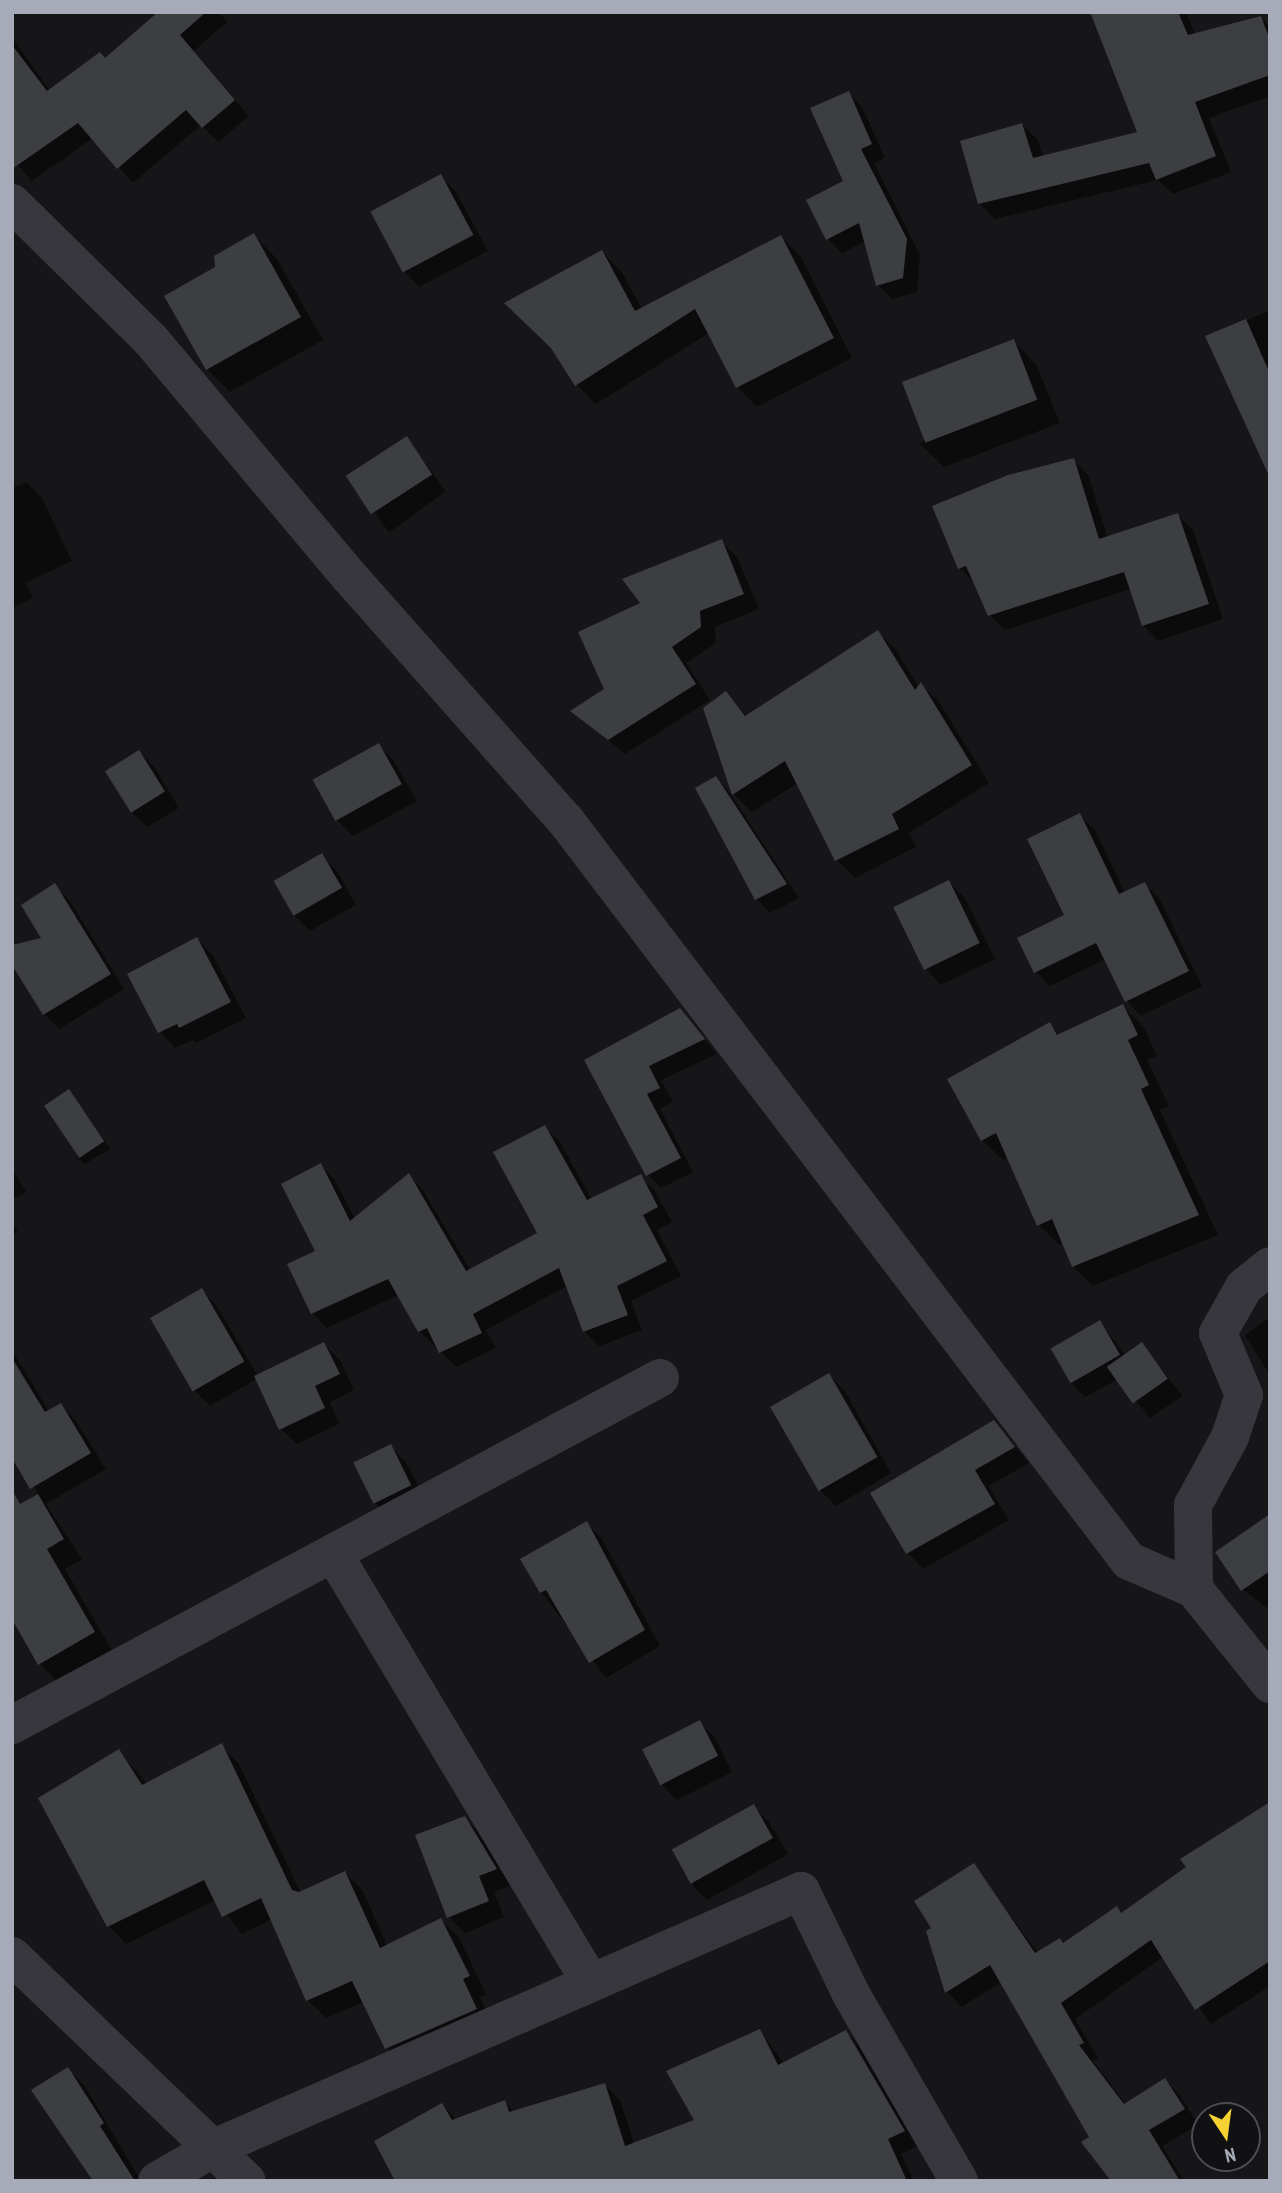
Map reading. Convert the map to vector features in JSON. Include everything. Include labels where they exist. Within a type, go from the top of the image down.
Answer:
[{"type":"street","points":[[12,203],[150,339],[349,576],[566,821],[1129,1561],[1194,1589],[1270,1684]]},
{"type":"street","points":[[1194,1589],[1193,1505],[1230,1437],[1244,1395],[1218,1334],[1244,1287],[1270,1266]]},
{"type":"street","points":[[12,1725],[660,1378]]},
{"type":"street","points":[[333,1553],[591,1983]]},
{"type":"street","points":[[157,2181],[212,2149],[802,1891],[851,1994],[959,2181]]},
{"type":"street","points":[[12,1956],[247,2181]]},
{"type":"building","points":[[158,12],[206,12],[180,35],[235,100],[202,128],[186,110],[117,169],[78,123],[12,169],[12,45],[47,91],[100,52],[105,58]]},
{"type":"building","points":[[1090,12],[1178,12],[1188,35],[1261,16],[1270,40],[1270,75],[1195,102],[1216,156],[1156,180],[1149,163],[978,204],[960,141],[1022,123],[1033,158],[1137,132]]},
{"type":"building","points":[[849,91],[872,144],[861,149],[907,239],[903,278],[876,286],[859,223],[826,240],[806,200],[843,181],[810,108]]},
{"type":"building","points":[[441,174],[473,235],[403,272],[370,212]]},
{"type":"building","points":[[254,233],[301,317],[206,370],[164,296],[215,267],[214,256]]},
{"type":"building","points":[[781,235],[834,338],[736,388],[695,309],[575,386],[551,348],[504,303],[602,250],[635,311]]},
{"type":"building","points":[[1246,319],[1270,374],[1270,478],[1205,336]]},
{"type":"building","points":[[1014,339],[1037,400],[925,443],[902,382]]},
{"type":"building","points":[[407,436],[432,475],[371,514],[346,476]]},
{"type":"building","points":[[1074,458],[1099,539],[1178,513],[1209,604],[1142,626],[1124,572],[988,616],[966,566],[958,569],[932,506],[1008,475]]},
{"type":"building","points":[[722,539],[744,594],[700,611],[701,627],[672,647],[696,684],[608,740],[570,711],[604,689],[578,632],[640,603],[622,579]]},
{"type":"building","points":[[878,630],[915,690],[921,682],[972,765],[892,814],[899,829],[835,861],[785,761],[732,795],[703,708],[726,691],[745,716]]},
{"type":"building","points":[[379,743],[402,784],[335,821],[313,780]]},
{"type":"building","points":[[139,750],[165,792],[131,813],[105,771]]},
{"type":"building","points":[[716,776],[787,884],[755,900],[695,788]]},
{"type":"building","points":[[1080,813],[1119,894],[1145,882],[1189,971],[1125,1002],[1096,943],[1034,973],[1017,938],[1064,915],[1027,839]]},
{"type":"building","points":[[322,853],[342,888],[294,916],[274,881]]},
{"type":"building","points":[[949,880],[980,943],[924,970],[893,907]]},
{"type":"building","points":[[55,883],[111,974],[43,1015],[12,965],[12,945],[41,938],[21,905]]},
{"type":"building","points":[[197,937],[231,1002],[179,1028],[177,1024],[158,1033],[127,974]]},
{"type":"building","points":[[1123,1004],[1138,1035],[1128,1040],[1149,1085],[1141,1089],[1199,1215],[1072,1267],[1052,1219],[1037,1226],[996,1133],[981,1141],[947,1079],[1050,1022],[1057,1035]]},
{"type":"building","points":[[680,1008],[705,1039],[649,1066],[660,1088],[647,1094],[681,1158],[646,1176],[584,1060]]},
{"type":"building","points":[[69,1089],[104,1141],[79,1158],[44,1106]]},
{"type":"building","points":[[545,1125],[587,1200],[641,1174],[658,1207],[643,1215],[667,1261],[617,1286],[628,1315],[583,1332],[559,1268],[473,1314],[482,1333],[439,1353],[427,1328],[418,1332],[388,1279],[311,1314],[287,1264],[315,1251],[281,1184],[321,1163],[350,1221],[409,1173],[466,1271],[537,1233],[493,1152]]},
{"type":"building","points":[[202,1288],[244,1362],[193,1392],[150,1318]]},
{"type":"building","points":[[1100,1320],[1120,1355],[1071,1383],[1051,1348]]},
{"type":"building","points":[[324,1342],[340,1374],[315,1386],[325,1408],[279,1430],[254,1376]]},
{"type":"building","points":[[1142,1342],[1168,1379],[1133,1404],[1107,1367]]},
{"type":"building","points":[[12,1358],[45,1412],[61,1403],[91,1453],[30,1489],[12,1458]]},
{"type":"building","points":[[829,1373],[877,1457],[819,1491],[770,1407]]},
{"type":"building","points":[[994,1420],[1015,1447],[975,1470],[995,1504],[906,1554],[870,1493]]},
{"type":"building","points":[[391,1444],[411,1485],[373,1504],[353,1462]]},
{"type":"building","points":[[12,1490],[20,1504],[38,1494],[64,1539],[47,1549],[95,1632],[38,1665],[12,1619]]},
{"type":"building","points":[[1270,1514],[1270,1571],[1241,1591],[1215,1552]]},
{"type":"building","points":[[587,1521],[645,1630],[589,1663],[546,1590],[540,1593],[520,1559]]},
{"type":"building","points":[[700,1720],[718,1756],[660,1785],[642,1750]]},
{"type":"building","points":[[222,1743],[292,1890],[299,1892],[345,1871],[380,1948],[441,1918],[470,1976],[463,1979],[477,2009],[385,2049],[352,1981],[306,2001],[261,1898],[222,1917],[204,1880],[107,1927],[38,1798],[119,1749],[142,1785]]},
{"type":"building","points":[[1270,1802],[1270,1961],[1195,2010],[1151,1940],[1061,2003],[1084,2043],[1079,2045],[1124,2104],[1165,2078],[1185,2109],[1149,2130],[1180,2181],[1111,2181],[1081,2142],[1089,2137],[990,1965],[945,1993],[926,1931],[931,1928],[914,1901],[974,1863],[1035,1953],[1060,1938],[1063,1943],[1117,1906],[1121,1913],[1186,1867],[1180,1859]]},
{"type":"building","points":[[754,1804],[773,1838],[691,1884],[672,1850]]},
{"type":"building","points":[[465,1816],[497,1869],[479,1876],[489,1901],[447,1918],[415,1835]]},
{"type":"building","points":[[760,2029],[778,2065],[846,2030],[905,2131],[888,2139],[907,2181],[395,2181],[374,2141],[442,2103],[452,2120],[505,2100],[509,2112],[605,2083],[625,2146],[694,2120],[666,2071]]},
{"type":"building","points":[[68,2067],[104,2123],[100,2126],[135,2181],[93,2181],[31,2090]]}]
